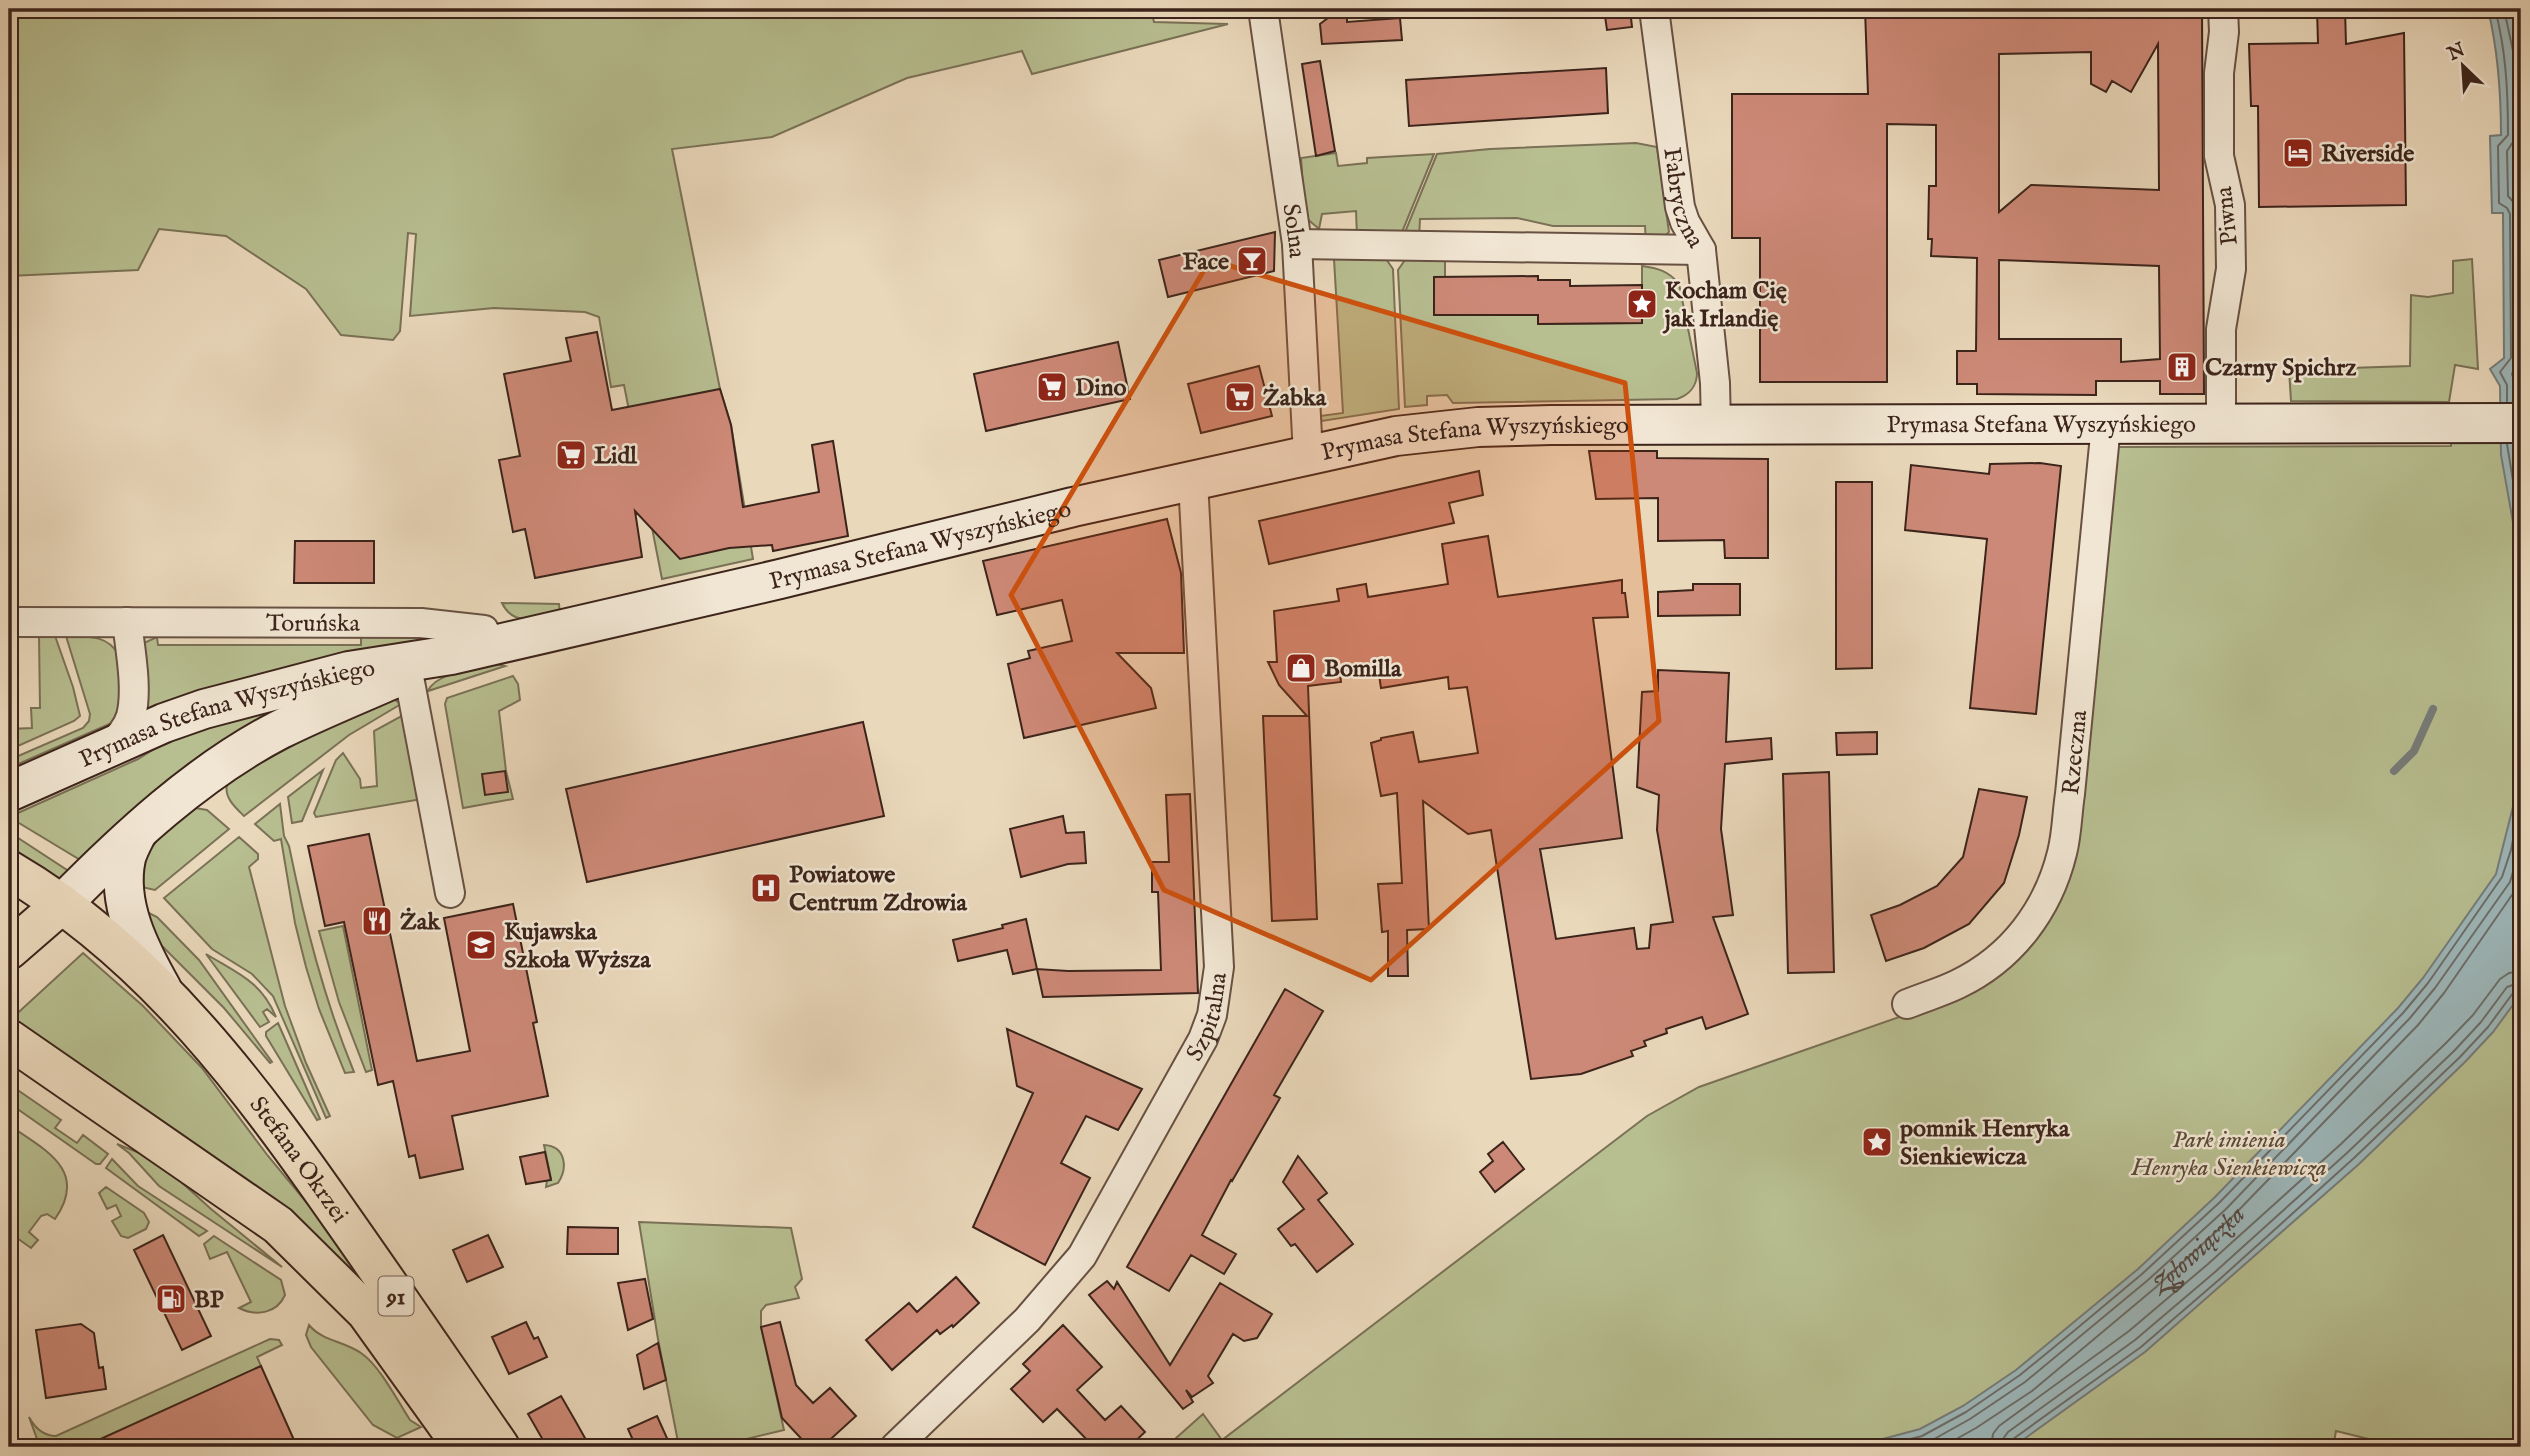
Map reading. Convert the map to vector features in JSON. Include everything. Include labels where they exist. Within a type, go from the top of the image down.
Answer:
[{"type":"main road","name":"Prymasa Stefana Wyszyńskiego","points":[[9,792],[164,723],[239,698],[349,671],[407,667],[490,645],[1396,436],[1478,427],[1551,425],[2521,423]]},
{"type":"main road","name":"Prymasa Stefana Wyszyńskiego","points":[[62,904],[137,833],[197,783],[278,731],[407,667]]},
{"type":"main road","points":[[137,833],[127,856],[124,894],[140,945],[164,993]]},
{"type":"main road","name":"91","points":[[9,870],[62,904]]},
{"type":"main road","points":[[9,950],[62,904]]},
{"type":"main road","name":"Stefana Okrzei","points":[[62,904],[127,957],[232,1067],[291,1145],[500,1447]]},
{"type":"main road","name":"Stefana Okrzei","points":[[9,1040],[278,1225],[366,1312],[463,1447]]},
{"type":"street","name":"Solna","points":[[1263,9],[1297,244],[1308,455]]},
{"type":"street","name":"Fabryczna","points":[[1654,9],[1680,207],[1685,222],[1702,250],[1715,383],[1716,426]]},
{"type":"street","name":"Piwna","points":[[2221,424],[2221,329],[2231,269],[2230,205],[2218,156],[2223,9]]},
{"type":"street","points":[[1297,244],[1702,250]]},
{"type":"street","name":"Rzeczna","points":[[1907,1004],[1958,984],[1999,957],[2018,939],[2040,911],[2050,890],[2063,851],[2070,793],[2106,425]]},
{"type":"street","name":"Szpitalna","points":[[895,1447],[1027,1320],[1082,1256],[1190,1064],[1212,1015],[1219,967],[1193,481]]},
{"type":"street","name":"Toruńska","points":[[9,622],[421,623],[484,630],[490,645]]},
{"type":"street","points":[[109,748],[124,731],[131,715],[131,663],[127,622]]},
{"type":"street","points":[[407,667],[450,893]]},
{"type":"highlighted area","points":[[1210,260],[1625,383],[1659,721],[1371,980],[1164,890],[1011,595]]},
{"type":"green space","points":[[9,9],[1151,9],[1154,22],[1228,24],[1032,74],[1022,51],[907,78],[772,137],[672,149],[720,389],[731,425],[753,559],[662,579],[624,385],[611,387],[599,317],[585,312],[494,308],[410,316],[416,234],[408,233],[400,331],[393,340],[341,335],[306,289],[226,236],[159,229],[138,270],[9,276]]},
{"type":"green space","points":[[1636,143],[1657,147],[1669,232],[1664,237],[1646,244],[1645,226],[1553,226],[1517,218],[1420,219],[1419,238],[1403,237],[1437,154]]},
{"type":"green space","points":[[1336,153],[1338,166],[1367,163],[1367,158],[1434,154],[1400,237],[1357,237],[1356,211],[1322,214],[1319,229],[1305,217],[1301,158]]},
{"type":"green space","points":[[1334,259],[1386,259],[1393,269],[1399,409],[1322,421],[1320,416],[1343,413]]},
{"type":"green space","points":[[2472,259],[2478,369],[2455,365],[2449,402],[2291,401],[2289,370],[2410,366],[2411,295],[2428,297],[2453,293],[2453,261]]},
{"type":"green space","points":[[1405,260],[1445,260],[1445,277],[1434,277],[1434,315],[1538,315],[1538,324],[1642,323],[1642,266],[1662,271],[1679,284],[1697,373],[1696,382],[1689,392],[1677,399],[1453,403],[1447,395],[1427,396],[1427,405],[1405,407],[1398,270]]},
{"type":"green space","name":"Park imienia Henryka Sienkiewicza","points":[[2451,443],[2521,443],[2521,1447],[2401,1447],[2336,1431],[2333,1447],[1166,1447],[1203,1414],[1222,1440],[1647,1116],[1699,1087],[1945,1001],[2044,919],[2117,447],[2451,446]]},
{"type":"green space","points":[[502,603],[559,604],[560,614],[520,618],[507,611]]},
{"type":"green space","points":[[361,631],[432,638],[429,642],[144,709],[139,650],[144,643],[157,637],[158,645],[361,645]]},
{"type":"green space","points":[[39,635],[55,636],[80,716],[9,750],[9,729],[32,728],[31,708],[40,708]]},
{"type":"green space","points":[[66,636],[102,640],[118,654],[122,703],[114,722],[9,768],[9,760],[83,728],[89,721],[90,714]]},
{"type":"green space","points":[[497,664],[505,666],[428,691],[439,679],[448,675]]},
{"type":"green space","points":[[513,676],[518,684],[520,700],[499,711],[506,771],[513,799],[463,808],[445,704],[447,698]]},
{"type":"green space","points":[[392,698],[401,704],[349,735],[244,816],[231,802],[227,785],[235,775],[252,763],[302,737]]},
{"type":"green space","points":[[293,700],[232,736],[82,861],[9,817],[138,759],[170,739]]},
{"type":"green space","points":[[407,713],[422,799],[316,817],[314,813],[336,760],[343,753],[360,779],[361,788],[377,786],[374,731]]},
{"type":"green space","points":[[323,770],[302,821],[292,823],[288,797]]},
{"type":"green space","points":[[280,804],[284,836],[289,846],[316,961],[354,1072],[345,1073],[319,1009],[295,923],[281,839],[274,841],[255,824]]},
{"type":"green space","points":[[195,808],[207,810],[229,829],[155,890],[137,886],[142,863],[154,844]]},
{"type":"green space","points":[[9,832],[70,872],[59,883],[9,852]]},
{"type":"green space","points":[[239,837],[258,854],[258,859],[249,867],[285,1006],[306,1063],[330,1116],[326,1118],[273,996],[252,974],[212,949],[164,898]]},
{"type":"green space","points":[[140,913],[157,917],[199,960],[272,1062],[270,1063],[224,1008],[152,936]]},
{"type":"green space","points":[[343,926],[372,1070],[366,1072],[339,1002],[319,931]]},
{"type":"green space","points":[[83,953],[143,1006],[202,1068],[268,1156],[326,1226],[387,1310],[9,1021]]},
{"type":"green space","points":[[206,954],[255,986],[276,1017],[267,1009],[263,1012],[269,1022],[260,1027]]},
{"type":"green space","points":[[278,1023],[320,1119],[317,1120],[266,1036],[266,1032]]},
{"type":"green space","points":[[9,1084],[61,1120],[55,1128],[77,1143],[83,1135],[108,1154],[100,1164],[96,1164],[9,1103]]},
{"type":"green space","points":[[9,1125],[48,1153],[65,1174],[67,1187],[64,1202],[55,1219],[47,1214],[41,1216],[29,1232],[38,1240],[31,1248],[17,1238],[9,1248]]},
{"type":"green space","points":[[117,1144],[157,1160],[211,1209],[282,1267],[159,1186],[129,1153]]},
{"type":"green space","points":[[544,1145],[557,1149],[564,1165],[558,1183],[546,1187],[547,1180],[551,1179]]},
{"type":"green space","points":[[112,1159],[138,1186],[207,1231],[199,1236],[106,1168]]},
{"type":"green space","points":[[106,1187],[144,1213],[149,1222],[146,1229],[128,1238],[121,1236],[112,1221],[121,1216],[116,1205],[107,1209],[99,1193]]},
{"type":"green space","points":[[639,1222],[791,1228],[802,1279],[795,1287],[799,1298],[766,1305],[761,1311],[761,1327],[784,1430],[713,1447],[694,1447],[693,1444],[679,1447]]},
{"type":"green space","points":[[214,1236],[281,1280],[285,1295],[277,1306],[259,1313],[239,1308],[251,1302],[227,1252],[210,1259],[204,1244]]},
{"type":"green space","points":[[309,1325],[320,1334],[354,1349],[368,1359],[410,1420],[421,1427],[397,1438],[373,1425],[311,1347],[306,1335]]},
{"type":"green space","points":[[270,1339],[279,1340],[282,1345],[257,1357],[261,1366],[100,1440],[104,1447],[40,1447],[29,1417],[40,1431],[56,1436]]},
{"type":"water","points":[[2488,9],[2521,9],[2521,567],[2501,455],[2500,386],[2490,369],[2504,358],[2503,213],[2492,213],[2490,136],[2501,135],[2500,103],[2497,56]]},
{"type":"water","name":"Zgłowiączka","points":[[2521,775],[2521,994],[2493,1032],[2465,1062],[2359,1164],[2145,1352],[2013,1447],[1800,1447],[1864,1444],[1920,1429],[1963,1406],[2016,1370],[2138,1269],[2215,1197],[2398,1008],[2423,978],[2496,874]]},
{"type":"building","points":[[1604,9],[1630,9],[1632,27],[1607,30]]},
{"type":"building","points":[[1865,9],[2202,9],[2204,394],[2160,394],[2160,381],[2096,381],[2096,395],[1977,394],[1977,384],[1957,384],[1957,351],[1976,351],[1977,258],[1931,256],[1932,239],[1928,239],[1929,186],[1936,186],[1936,125],[1887,124],[1887,382],[1760,382],[1760,238],[1732,238],[1732,94],[1868,94]],"holes":[[[2158,44],[2159,190],[2031,185],[1999,212],[1999,54],[2091,52],[2091,84],[2106,92],[2112,81],[2131,92]],[[1999,260],[2159,266],[2160,359],[2121,362],[2121,339],[1999,339]]]},
{"type":"building","points":[[2317,9],[2345,9],[2346,44],[2404,33],[2406,205],[2259,207],[2258,106],[2251,106],[2249,44],[2318,43]]},
{"type":"building","points":[[1347,17],[1347,22],[1400,18],[1402,40],[1322,44],[1320,24],[1328,18]]},
{"type":"building","points":[[1320,61],[1335,151],[1316,156],[1302,64]]},
{"type":"building","points":[[1606,68],[1608,113],[1409,126],[1406,80]]},
{"type":"building","points":[[1275,232],[1274,271],[1168,297],[1159,260]]},
{"type":"building","points":[[1538,276],[1538,280],[1570,280],[1570,286],[1642,285],[1642,323],[1538,324],[1538,315],[1434,315],[1434,277]]},
{"type":"building","points":[[597,332],[612,410],[720,389],[731,425],[743,507],[819,492],[812,445],[833,441],[848,536],[773,551],[772,545],[729,548],[680,559],[635,511],[642,557],[535,578],[525,529],[513,532],[499,460],[520,456],[504,374],[571,361],[566,338]]},
{"type":"building","name":"Dino","points":[[1118,342],[1130,399],[986,431],[974,374]]},
{"type":"building","points":[[1259,366],[1272,416],[1201,433],[1188,384]]},
{"type":"building","points":[[1589,451],[1657,451],[1657,458],[1768,459],[1768,558],[1725,558],[1724,540],[1658,541],[1658,498],[1596,499]]},
{"type":"building","points":[[2040,463],[2061,466],[2036,714],[1970,708],[1987,539],[1905,530],[1911,465],[1989,474],[1990,464]]},
{"type":"building","points":[[1479,471],[1483,495],[1449,503],[1454,523],[1269,564],[1259,521]]},
{"type":"building","points":[[1836,482],[1872,482],[1872,668],[1836,669]]},
{"type":"building","points":[[1167,519],[1181,573],[1184,653],[1117,653],[1151,688],[1156,708],[1024,738],[1008,664],[1030,658],[1028,651],[1072,641],[1062,600],[997,615],[983,561]]},
{"type":"building","points":[[1488,536],[1498,597],[1622,580],[1622,593],[1625,593],[1628,617],[1593,618],[1622,838],[1540,849],[1556,939],[1634,928],[1637,949],[1649,948],[1651,925],[1673,922],[1657,830],[1659,795],[1637,787],[1642,692],[1658,691],[1658,670],[1729,673],[1726,742],[1771,738],[1772,759],[1725,764],[1721,829],[1733,915],[1713,917],[1748,1014],[1706,1029],[1702,1017],[1666,1029],[1667,1033],[1644,1041],[1646,1046],[1631,1051],[1633,1056],[1581,1074],[1531,1079],[1491,830],[1468,834],[1423,801],[1429,929],[1407,930],[1408,976],[1388,976],[1388,931],[1382,932],[1378,884],[1402,883],[1397,793],[1381,796],[1371,743],[1381,738],[1413,732],[1419,762],[1478,753],[1467,687],[1449,689],[1448,677],[1381,688],[1378,668],[1340,674],[1341,682],[1308,686],[1317,919],[1272,921],[1263,716],[1307,716],[1279,685],[1268,662],[1277,662],[1274,611],[1339,601],[1337,589],[1366,584],[1368,597],[1448,584],[1442,544]]},
{"type":"building","points":[[295,541],[374,541],[374,583],[294,583]]},
{"type":"building","points":[[1693,584],[1740,584],[1740,615],[1658,616],[1658,592],[1693,590]]},
{"type":"building","points":[[863,722],[884,816],[587,882],[566,789]]},
{"type":"building","points":[[1877,732],[1877,754],[1837,755],[1836,733]]},
{"type":"building","points":[[505,771],[508,792],[485,795],[482,774]]},
{"type":"building","points":[[1829,772],[1834,972],[1788,973],[1783,774]]},
{"type":"building","points":[[1979,789],[2027,797],[2004,883],[1969,924],[1924,948],[1886,961],[1871,915],[1900,905],[1937,886],[1963,857]]},
{"type":"building","points":[[1190,794],[1198,993],[1043,997],[1037,969],[1161,970],[1158,892],[1152,892],[1152,862],[1169,862],[1166,795]]},
{"type":"building","points":[[1063,816],[1066,833],[1084,832],[1086,863],[1068,864],[1021,877],[1010,829]]},
{"type":"building","points":[[369,834],[417,1061],[470,1051],[444,918],[513,904],[537,1022],[533,1023],[548,1096],[452,1116],[463,1169],[420,1178],[415,1155],[409,1157],[393,1081],[378,1085],[344,922],[325,926],[308,846]]},
{"type":"building","points":[[1026,919],[1037,969],[1013,974],[1007,950],[958,961],[953,940],[1003,928],[1002,925]]},
{"type":"building","points":[[1285,989],[1323,1011],[1274,1095],[1280,1098],[1202,1235],[1236,1254],[1224,1274],[1191,1255],[1169,1291],[1127,1267]]},
{"type":"building","points":[[1007,1029],[1142,1089],[1118,1130],[1086,1116],[1061,1163],[1090,1178],[1045,1265],[973,1227],[1033,1093],[1017,1086]]},
{"type":"building","points":[[1503,1142],[1524,1169],[1495,1192],[1480,1172],[1493,1161],[1488,1154]]},
{"type":"building","points":[[545,1152],[551,1180],[526,1184],[520,1157]]},
{"type":"building","points":[[1298,1156],[1327,1193],[1318,1200],[1353,1244],[1317,1272],[1295,1244],[1291,1246],[1278,1229],[1304,1209],[1283,1182]]},
{"type":"building","points":[[568,1227],[618,1228],[618,1254],[567,1254]]},
{"type":"building","points":[[163,1235],[211,1336],[182,1350],[134,1250]]},
{"type":"building","points":[[488,1235],[503,1267],[467,1282],[453,1250]]},
{"type":"building","points":[[956,1277],[979,1303],[953,1327],[952,1325],[940,1334],[937,1330],[892,1370],[866,1340],[909,1303],[917,1312]]},
{"type":"building","points":[[645,1279],[653,1319],[628,1330],[618,1283]]},
{"type":"building","points":[[1107,1281],[1114,1289],[1117,1282],[1170,1365],[1220,1283],[1272,1314],[1257,1338],[1244,1341],[1233,1334],[1208,1376],[1213,1383],[1192,1397],[1186,1390],[1193,1402],[1183,1409],[1089,1295]]},
{"type":"building","points":[[526,1322],[534,1339],[538,1337],[547,1357],[509,1374],[492,1337]]},
{"type":"building","points":[[780,1322],[796,1385],[813,1403],[830,1388],[856,1416],[822,1447],[809,1447],[782,1418],[761,1327]]},
{"type":"building","points":[[81,1324],[94,1333],[99,1368],[103,1367],[106,1389],[46,1398],[36,1330]]},
{"type":"building","points":[[1063,1325],[1102,1367],[1077,1390],[1105,1420],[1121,1406],[1145,1432],[1129,1447],[1094,1447],[1057,1409],[1043,1422],[1011,1389],[1030,1371],[1023,1364]]},
{"type":"building","points":[[658,1343],[666,1380],[644,1389],[637,1355]]},
{"type":"building","points":[[261,1366],[294,1440],[277,1447],[83,1447]]},
{"type":"building","points":[[561,1396],[590,1447],[547,1447],[528,1414]]},
{"type":"building","points":[[657,1416],[671,1447],[636,1447],[628,1429]]},
{"type":"waterway","points":[[2394,771],[2414,751],[2433,709]]},
{"type":"place","name":"Riverside","points":[[2298,153]]},
{"type":"place","name":"Face","points":[[1252,261]]},
{"type":"place","name":"Kocham Cię jak Irlandię","points":[[1642,304]]},
{"type":"place","name":"Czarny Spichrz","points":[[2182,367]]},
{"type":"place","name":"Dino","points":[[1052,387]]},
{"type":"place","name":"Żabka","points":[[1240,397]]},
{"type":"place","name":"Lidl","points":[[571,455]]},
{"type":"place","name":"Bomilla","points":[[1301,668]]},
{"type":"place","name":"Powiatowe Centrum Zdrowia","points":[[766,888]]},
{"type":"place","name":"Żak","points":[[377,921]]},
{"type":"place","name":"Kujawska Szkoła Wyższa","points":[[481,945]]},
{"type":"place","name":"pomnik Henryka Sienkiewicza","points":[[1877,1142]]},
{"type":"place","name":"BP","points":[[171,1299]]}]
